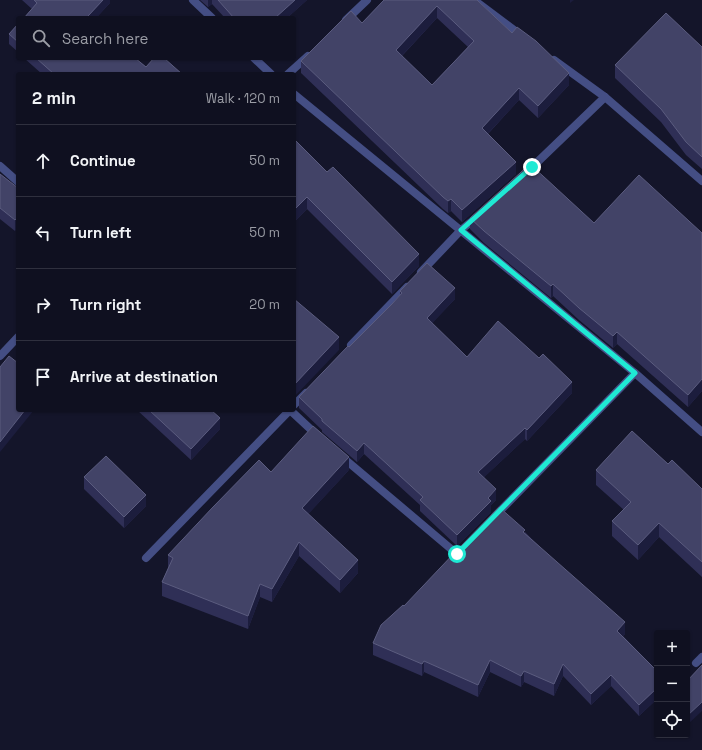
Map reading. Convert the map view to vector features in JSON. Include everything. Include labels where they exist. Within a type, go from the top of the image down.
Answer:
[{"type":"street","points":[[193,0],[210,16]]},
{"type":"street","points":[[340,26],[367,0]]},
{"type":"street","points":[[474,0],[530,42]]},
{"type":"street","points":[[290,72],[313,52]]},
{"type":"street","points":[[549,56],[605,98],[702,181]]},
{"type":"street","points":[[256,60],[269,72]]},
{"type":"street","points":[[296,96],[635,373],[702,432]]},
{"type":"street","points":[[521,177],[605,98]]},
{"type":"street","points":[[0,166],[16,180]]},
{"type":"street","points":[[348,349],[461,230],[484,211]]},
{"type":"street","points":[[0,356],[16,339]]},
{"type":"street","points":[[490,520],[635,373]]},
{"type":"street","points":[[296,403],[310,388]]},
{"type":"street","points":[[146,558],[288,412]]},
{"type":"street","points":[[292,412],[324,441]]},
{"type":"street","points":[[336,451],[457,554],[468,543]]},
{"type":"building","points":[[34,0],[103,0],[88,16],[26,16],[37,3]]},
{"type":"building","points":[[218,0],[295,0],[277,16],[232,16]]},
{"type":"building","points":[[384,0],[477,0],[512,33],[517,27],[536,41],[569,73],[538,106],[519,88],[482,128],[516,162],[462,210],[451,199],[448,201],[443,197],[301,61],[351,11],[362,23]],"holes":[[[437,6],[474,41],[432,85],[396,50]]]},
{"type":"building","points":[[666,13],[702,47],[702,157],[686,142],[661,109],[615,65]]},
{"type":"building","points":[[16,26],[16,40],[9,34]]},
{"type":"building","points":[[38,60],[137,60],[146,67],[152,60],[166,60],[180,72],[52,72]]},
{"type":"building","points":[[296,141],[327,172],[333,167],[419,254],[392,282],[307,197],[296,208]]},
{"type":"building","points":[[530,164],[594,223],[639,175],[702,233],[702,379],[688,395],[617,332],[613,336],[553,284],[551,286],[470,218]]},
{"type":"building","points":[[0,174],[16,186],[16,219],[15,220],[0,208]]},
{"type":"building","points":[[427,263],[455,288],[427,318],[467,357],[498,321],[539,358],[543,354],[572,382],[527,430],[525,428],[478,472],[496,489],[488,498],[491,501],[457,535],[420,500],[423,497],[364,443],[357,451],[322,421],[322,419],[299,397],[348,346],[349,347],[392,304],[402,293],[400,291]]},
{"type":"building","points":[[296,301],[339,337],[296,383]]},
{"type":"building","points":[[9,356],[16,361],[16,412],[23,412],[0,442],[0,367]]},
{"type":"building","points":[[151,412],[213,412],[220,418],[191,449]]},
{"type":"building","points":[[313,426],[349,457],[302,508],[358,560],[340,580],[299,542],[272,589],[260,584],[248,616],[162,582],[173,558],[168,555],[213,507],[259,460],[271,472]]},
{"type":"building","points":[[632,431],[668,464],[672,460],[702,489],[702,562],[659,523],[638,545],[612,521],[631,502],[596,470]]},
{"type":"building","points":[[106,456],[146,495],[124,517],[84,477]]},
{"type":"building","points":[[499,507],[525,530],[523,532],[625,622],[617,631],[654,668],[654,691],[639,705],[611,675],[591,694],[563,664],[554,684],[524,671],[521,676],[490,660],[478,685],[424,661],[422,664],[373,643],[381,625],[403,605],[404,606]]},
{"type":"building","points":[[702,665],[702,702],[690,713],[690,702],[690,678]]},
{"type":"route","points":[[457,554],[635,373],[461,230],[532,167]]}]
